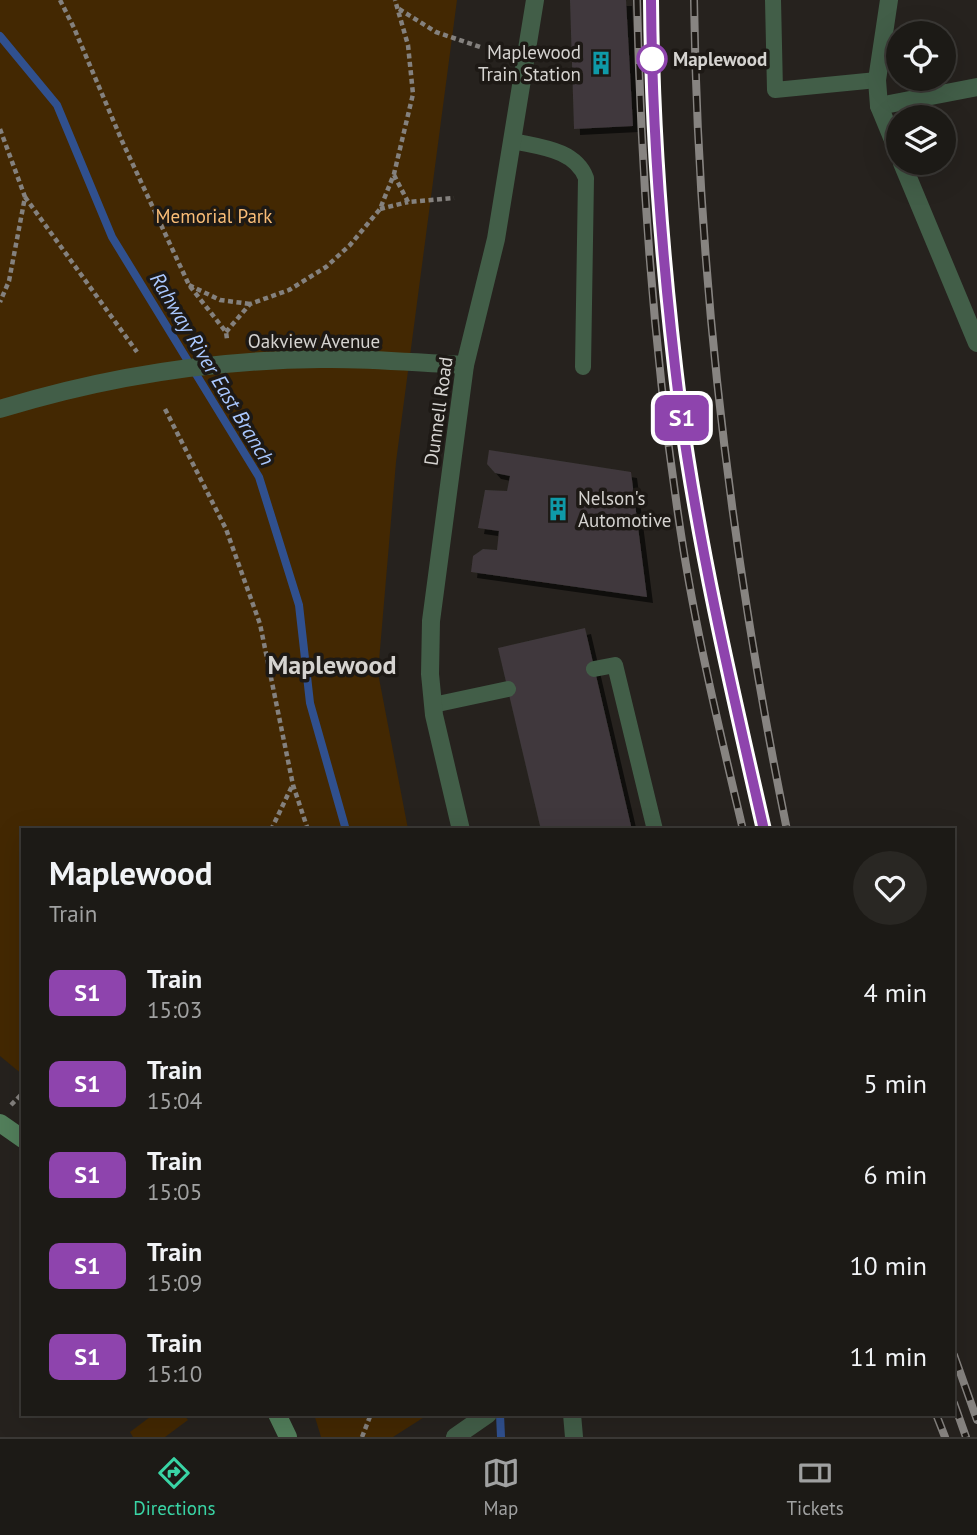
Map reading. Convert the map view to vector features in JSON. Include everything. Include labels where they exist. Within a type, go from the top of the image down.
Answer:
[{"type":"main road","points":[[0,1123],[21,1138]]},
{"type":"main road","points":[[278,1416],[288,1437]]},
{"type":"street","name":"Dunnell Road","points":[[461,828],[433,705],[430,621],[465,365],[496,239],[535,0]]},
{"type":"street","points":[[886,123],[879,106],[877,80],[889,0]]},
{"type":"street","points":[[879,106],[977,87]]},
{"type":"street","points":[[907,175],[977,343]]},
{"type":"street","name":"Oakview Avenue","points":[[0,409],[57,392],[172,369],[219,364],[323,359],[465,365]]},
{"type":"street","points":[[455,1437],[486,1416]]},
{"type":"street","points":[[572,1416],[574,1437]]},
{"type":"lane","points":[[773,0],[775,90],[877,80]]},
{"type":"lane","points":[[513,141],[566,156],[576,163],[586,178],[583,367]]},
{"type":"lane","points":[[594,669],[615,665],[655,828]]},
{"type":"lane","points":[[433,705],[508,689]]},
{"type":"path","points":[[60,0],[188,285],[226,332],[227,339]]},
{"type":"path","points":[[188,285],[220,300],[250,304],[289,290],[326,268],[350,245],[380,209],[394,174],[413,94],[408,45],[395,0]]},
{"type":"path","points":[[398,8],[436,32],[483,48]]},
{"type":"path","points":[[0,129],[25,197],[137,352]]},
{"type":"path","points":[[394,174],[408,202]]},
{"type":"path","points":[[0,302],[9,281],[25,197]]},
{"type":"path","points":[[380,209],[408,202],[454,198]]},
{"type":"path","points":[[226,332],[250,304]]},
{"type":"path","points":[[165,409],[226,529],[260,624],[293,785],[307,828]]},
{"type":"path","points":[[272,828],[293,785]]},
{"type":"path","points":[[362,1437],[370,1416]]},
{"type":"green space","name":"Memorial Park","points":[[0,0],[457,0],[396,462],[378,673],[408,828],[21,828],[21,1073],[0,1056]]},
{"type":"green space","points":[[151,1416],[185,1416],[188,1420],[165,1437],[133,1437],[130,1432]]},
{"type":"green space","points":[[315,1416],[426,1416],[393,1437],[321,1437]]},
{"type":"building","name":"Maplewood Train Station","points":[[570,0],[626,0],[633,126],[574,129]]},
{"type":"building","name":"Nelson's Automotive","points":[[489,450],[631,472],[647,597],[471,572],[473,556],[483,549],[497,550],[499,531],[478,528],[485,490],[507,491],[510,476],[495,473],[487,464]]},
{"type":"building","points":[[585,628],[632,828],[541,828],[498,648]]},
{"type":"waterway","name":"Rahway River East Branch","points":[[0,36],[57,105],[112,237],[259,477],[299,605],[310,703],[345,828]]},
{"type":"waterway","name":"Rahway River East Branch","points":[[500,1416],[501,1437]]},
{"type":"railway","points":[[637,0],[650,267],[663,401],[694,608],[743,828]]},
{"type":"railway","points":[[651,0],[660,204],[680,408],[706,567],[764,828]]},
{"type":"railway","points":[[694,0],[702,209],[721,417],[749,624],[787,828]]},
{"type":"railway","points":[[955,1358],[977,1420]]},
{"type":"railway","points":[[955,1406],[966,1437]]},
{"type":"railway","points":[[937,1416],[945,1437]]},
{"type":"train","name":"S1","points":[[651,0],[655,149],[681,410],[726,662],[764,828]]},
{"type":"place","name":"Maplewood","points":[[652,59]]},
{"type":"place","name":"Maplewood Train Station","points":[[601,63]]},
{"type":"place","name":"Nelson's Automotive","points":[[558,509]]},
{"type":"district","name":"Maplewood","points":[[332,665]]}]
